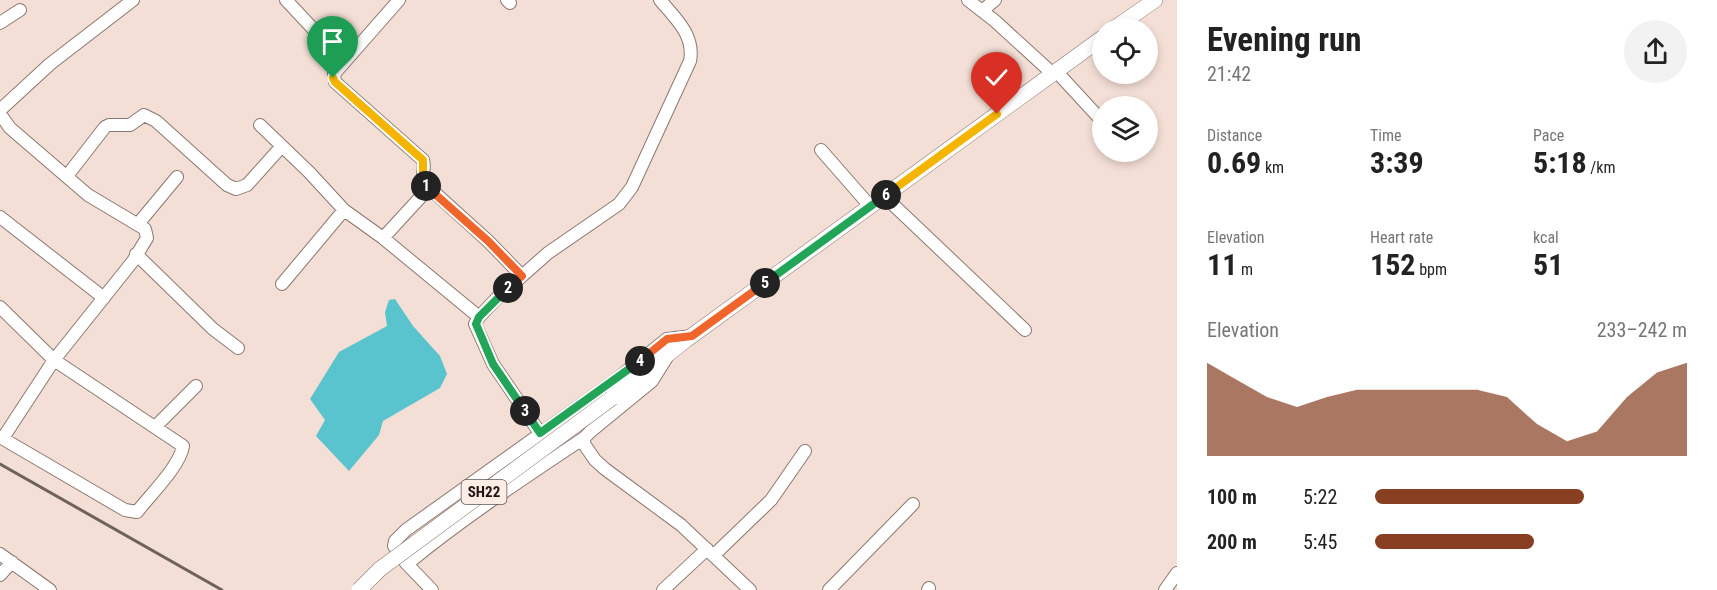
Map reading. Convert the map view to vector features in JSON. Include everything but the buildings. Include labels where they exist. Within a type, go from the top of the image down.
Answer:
[{"type":"main road","points":[[1129,18],[1155,0]]},
{"type":"main road","name":"SH22","points":[[359,590],[380,569],[612,398],[692,336],[1092,45]]},
{"type":"street","points":[[0,307],[54,360],[183,446],[182,452],[137,512],[125,510],[2,437],[54,360],[133,261],[147,238],[145,229],[107,208],[10,128],[0,112],[50,64],[133,0]]},
{"type":"street","points":[[286,0],[344,63]]},
{"type":"street","points":[[399,0],[334,74],[335,82],[423,160],[423,182],[488,241],[522,276]]},
{"type":"street","points":[[540,433],[493,364],[476,329],[476,324],[479,317],[548,253],[619,204],[632,187],[690,61],[692,51],[690,38],[660,0]]},
{"type":"street","points":[[968,0],[1055,72],[1092,111]]},
{"type":"street","points":[[982,11],[994,0]]},
{"type":"street","points":[[0,23],[20,10]]},
{"type":"street","points":[[67,176],[105,127],[130,125],[144,115],[156,121],[227,185],[236,189],[247,185],[282,146]]},
{"type":"street","points":[[260,125],[344,210],[383,238],[479,317]]},
{"type":"street","points":[[821,150],[870,206]]},
{"type":"street","points":[[138,224],[177,177]]},
{"type":"street","points":[[383,238],[429,188]]},
{"type":"street","points":[[884,196],[1024,330]]},
{"type":"street","points":[[282,284],[344,210]]},
{"type":"street","points":[[0,217],[104,298]]},
{"type":"street","points":[[136,254],[213,328],[238,348]]},
{"type":"street","points":[[432,590],[407,564],[394,546],[395,541],[406,530],[617,379],[667,339],[692,336]]},
{"type":"street","points":[[407,564],[512,486],[584,438],[652,381],[669,354]]},
{"type":"street","points":[[155,427],[196,386]]},
{"type":"street","points":[[584,438],[587,449],[605,469],[657,506],[750,590]]},
{"type":"street","points":[[663,590],[771,500],[805,451]]},
{"type":"street","points":[[828,590],[913,504]]},
{"type":"street","points":[[0,554],[50,590]]},
{"type":"street","points":[[0,574],[12,562]]},
{"type":"street","points":[[1165,590],[1177,573]]},
{"type":"water","points":[[395,299],[413,326],[440,356],[447,374],[440,388],[383,421],[379,435],[349,471],[316,436],[325,420],[310,399],[339,352],[387,326],[385,312],[389,300]]},
{"type":"railway","points":[[0,464],[222,590]]},
{"type":"route","points":[[333,78],[423,160],[423,182],[488,241],[522,276],[479,317],[476,329],[493,364],[540,433],[617,379],[667,339],[692,336],[997,114]]}]
